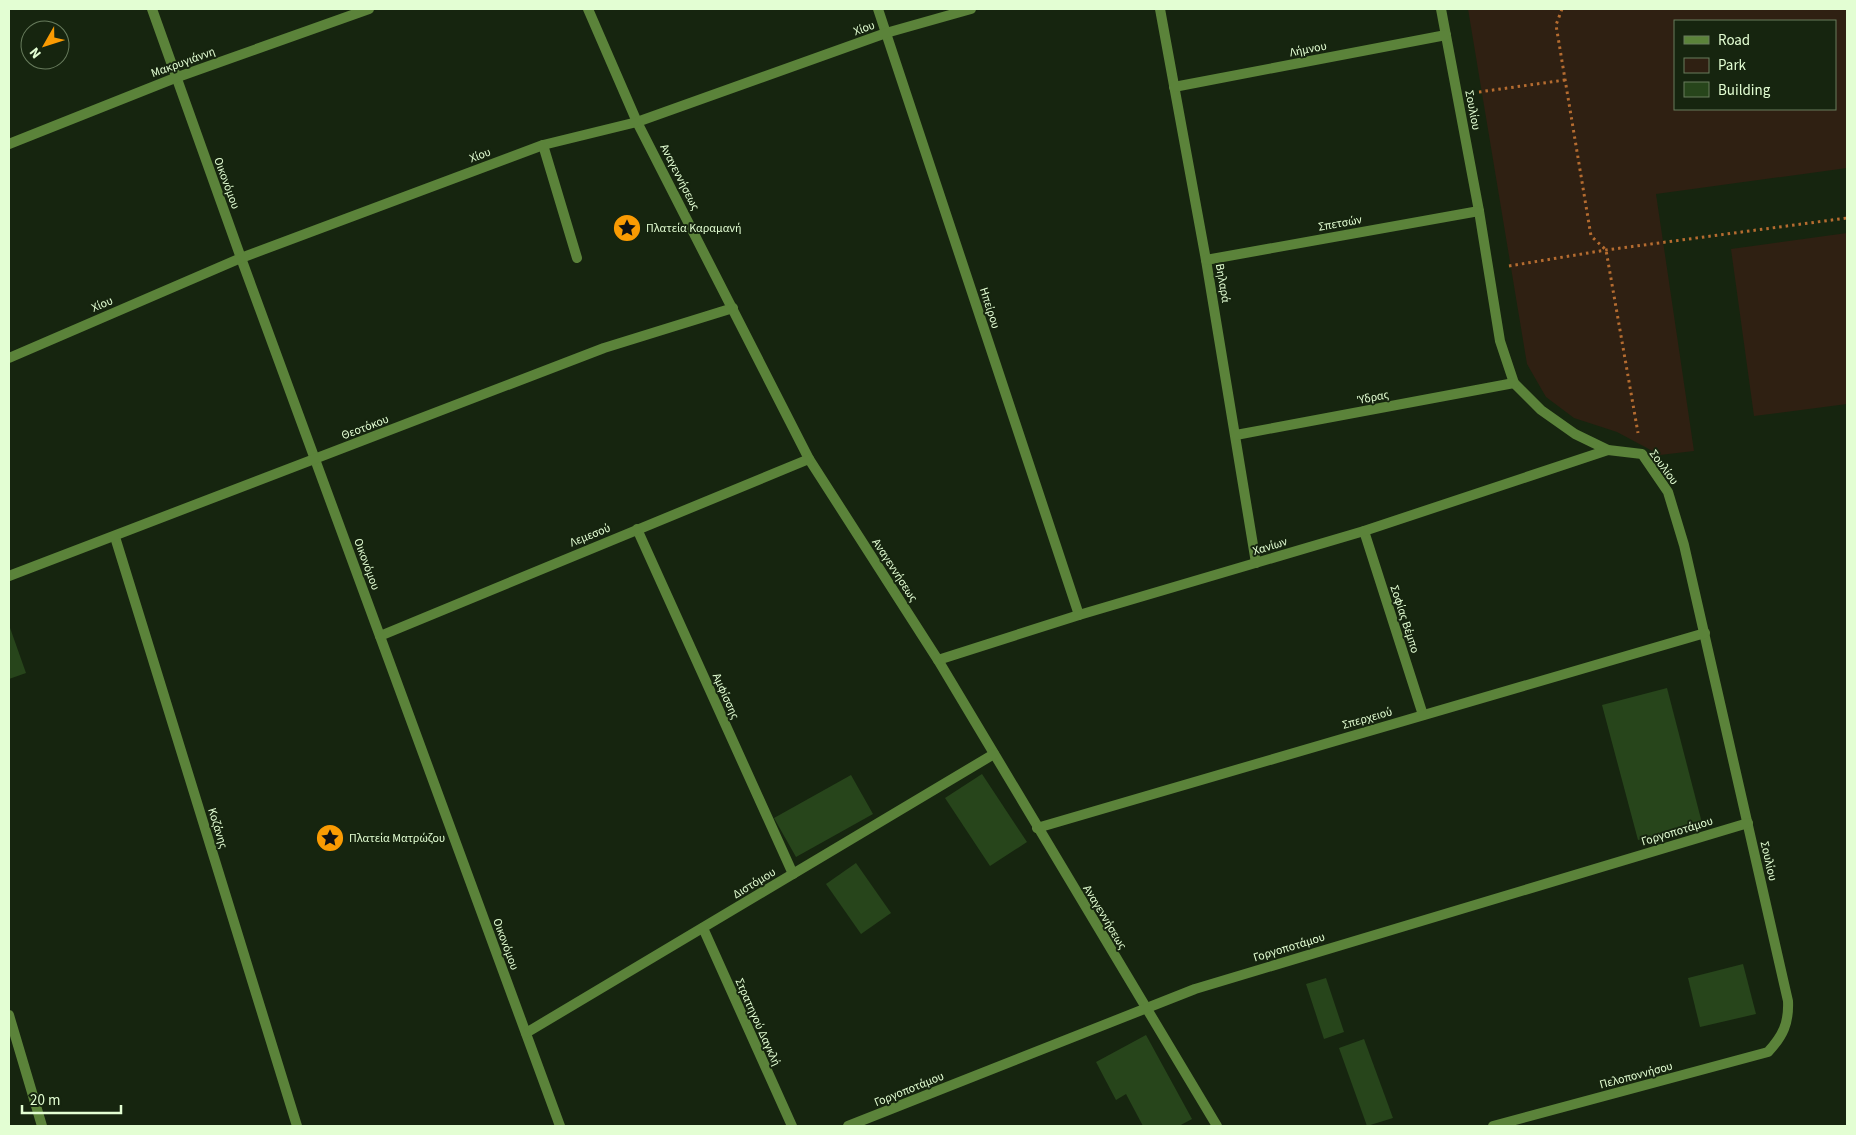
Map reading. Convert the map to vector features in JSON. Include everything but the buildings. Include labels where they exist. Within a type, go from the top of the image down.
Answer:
[{"type":"street","name":"Οικονόμου","points":[[152,9],[175,78],[560,1126]]},
{"type":"street","name":"Μακρυγιάννη","points":[[9,144],[175,78],[369,9]]},
{"type":"street","name":"Αναγεννήσεως","points":[[588,9],[637,122],[809,459],[938,660],[1144,1009],[1217,1126]]},
{"type":"street","name":"Ηπείρου","points":[[878,9],[1079,614]]},
{"type":"street","name":"Χίου","points":[[9,358],[241,258],[543,145],[637,122],[886,33],[971,9]]},
{"type":"street","name":"Βηλαρά","points":[[1160,9],[1206,260],[1256,563]]},
{"type":"street","name":"Σουλίου","points":[[1441,9],[1479,210],[1500,341],[1514,383],[1541,410],[1575,434],[1608,450],[1642,454],[1668,492],[1684,545],[1788,1001],[1788,1019],[1781,1039]]},
{"type":"street","name":"Λήμνου","points":[[1174,87],[1446,35]]},
{"type":"street","points":[[543,145],[577,258]]},
{"type":"street","name":"Σπετσών","points":[[1206,260],[1479,210]]},
{"type":"street","name":"Θεοτόκου","points":[[9,576],[115,537],[604,348],[733,308]]},
{"type":"street","name":"Ύδρας","points":[[1236,435],[1514,383]]},
{"type":"street","name":"Χανίων","points":[[938,660],[1079,614],[1364,531],[1608,450]]},
{"type":"street","name":"Λεμεσού","points":[[380,636],[809,459]]},
{"type":"street","name":"Αμφίσσης","points":[[637,529],[793,874]]},
{"type":"street","name":"Σοφίας Βέμπο","points":[[1364,531],[1423,715]]},
{"type":"street","name":"Κοζάνης","points":[[115,537],[297,1126]]},
{"type":"street","name":"Σπερχειού","points":[[1037,828],[1704,633]]},
{"type":"street","name":"Διστόμου","points":[[526,1033],[994,754]]},
{"type":"street","name":"Γοργοποτάμου","points":[[848,1126],[1144,1009],[1216,983],[1748,823]]},
{"type":"street","name":"Στρατηγού Δαγκλή","points":[[702,928],[792,1126]]},
{"type":"street","points":[[9,1015],[42,1126]]},
{"type":"street","name":"Πελοποννήσου","points":[[1493,1126],[1750,1058],[1768,1052],[1781,1039]]},
{"type":"path","points":[[1562,9],[1556,26],[1591,236],[1606,250],[1642,454]]},
{"type":"path","points":[[1457,94],[1565,80]]},
{"type":"path","points":[[1489,270],[1606,250],[1847,218]]},
{"type":"green space","points":[[1468,9],[1847,9],[1847,168],[1656,194],[1694,451],[1660,455],[1617,432],[1574,418],[1546,397],[1527,364]]},
{"type":"green space","points":[[1847,233],[1847,404],[1754,416],[1731,249]]},
{"type":"place","name":"Πλατεία Καραμανή","points":[[627,228]]},
{"type":"place","name":"Πλατεία Ματρώζου","points":[[330,838]]}]
